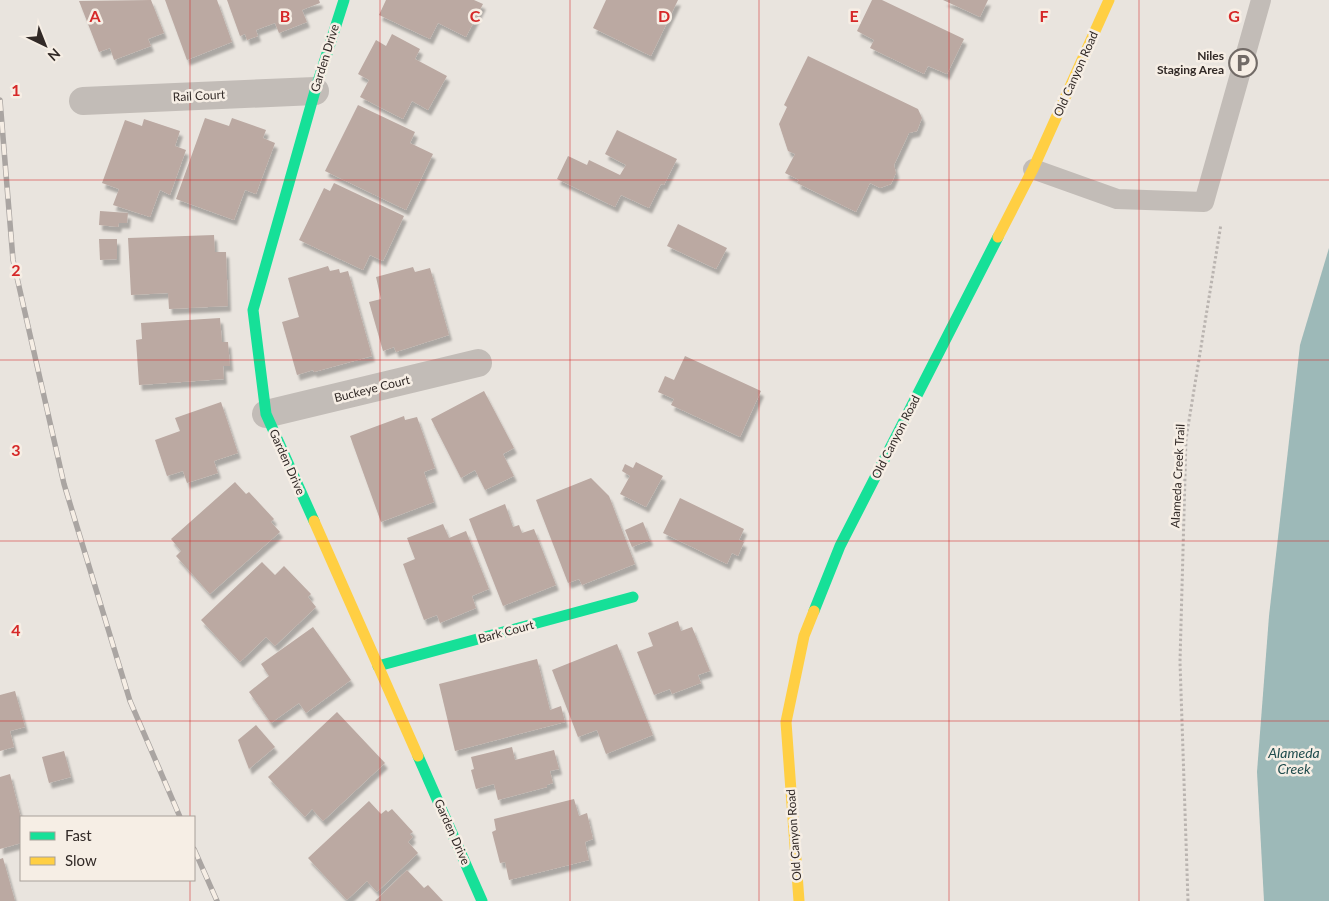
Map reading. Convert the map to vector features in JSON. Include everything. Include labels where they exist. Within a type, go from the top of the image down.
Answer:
[{"type":"street","name":"Garden Drive","points":[[344,0],[315,91],[253,310],[266,414],[482,901]]},
{"type":"street","name":"Old Canyon Road","points":[[799,901],[786,722],[804,636],[840,546],[1034,169],[1109,0]]},
{"type":"street","name":"Rail Court","points":[[83,101],[315,91]]},
{"type":"street","name":"Buckeye Court","points":[[266,414],[478,363]]},
{"type":"street","name":"Bark Court","points":[[378,666],[633,598]]},
{"type":"lane","points":[[1034,169],[1117,199],[1204,202],[1261,0]]},
{"type":"path","name":"Alameda Creek Trail","points":[[1188,901],[1180,662],[1186,439],[1222,221]]},
{"type":"water","name":"Alameda Creek","points":[[1329,248],[1329,901],[1264,901],[1257,772],[1269,616],[1300,345]]},
{"type":"building","points":[[151,0],[164,33],[148,39],[151,46],[114,60],[110,48],[99,52],[79,1]]},
{"type":"building","points":[[165,0],[217,0],[232,42],[187,60]]},
{"type":"building","points":[[227,0],[319,0],[320,3],[302,10],[307,22],[279,33],[275,23],[256,30],[258,36],[247,40],[245,34],[240,36]]},
{"type":"building","points":[[386,0],[474,0],[483,4],[466,37],[438,23],[430,39],[379,15]]},
{"type":"building","points":[[606,0],[678,0],[651,56],[593,28]]},
{"type":"building","points":[[872,0],[882,0],[964,39],[947,74],[928,66],[924,74],[870,48],[874,40],[857,31]]},
{"type":"building","points":[[943,0],[988,0],[980,17]]},
{"type":"building","points":[[392,34],[420,49],[415,59],[447,76],[428,110],[412,101],[403,119],[360,97],[369,80],[358,74],[376,40],[386,46]]},
{"type":"building","points":[[808,56],[918,109],[922,118],[917,131],[909,133],[894,165],[896,173],[891,184],[880,188],[870,183],[856,212],[797,183],[799,180],[785,173],[795,154],[788,151],[779,124],[787,107],[784,105]]},
{"type":"building","points":[[358,105],[415,132],[410,143],[433,154],[406,210],[325,171]]},
{"type":"building","points":[[205,118],[229,126],[232,118],[266,130],[263,138],[275,143],[256,194],[245,190],[234,220],[176,199]]},
{"type":"building","points":[[144,119],[180,131],[175,146],[186,150],[170,195],[160,190],[150,217],[113,205],[119,189],[102,183],[125,120],[142,126]]},
{"type":"building","points":[[617,130],[677,159],[664,185],[661,184],[649,208],[621,195],[615,207],[557,179],[568,156],[587,165],[589,160],[620,175],[626,165],[605,154]]},
{"type":"building","points":[[334,183],[404,216],[383,261],[370,255],[363,270],[299,240],[324,188],[330,191]]},
{"type":"building","points":[[100,211],[128,213],[127,223],[119,223],[118,227],[99,225]]},
{"type":"building","points":[[678,224],[727,248],[716,269],[667,246]]},
{"type":"building","points":[[214,235],[215,252],[226,252],[228,306],[169,309],[168,293],[131,295],[128,238]]},
{"type":"building","points":[[99,239],[117,239],[117,259],[100,260]]},
{"type":"building","points":[[328,266],[330,271],[339,269],[340,273],[348,271],[372,356],[297,375],[282,322],[299,317],[288,278]]},
{"type":"building","points":[[413,267],[415,272],[430,268],[449,335],[396,352],[394,347],[383,351],[369,302],[381,299],[376,277]]},
{"type":"building","points":[[220,318],[222,342],[228,342],[230,366],[223,366],[224,379],[139,385],[136,340],[142,339],[141,323]]},
{"type":"building","points":[[685,356],[761,391],[740,437],[671,405],[674,399],[658,392],[665,376],[674,380]]},
{"type":"building","points":[[484,391],[514,448],[503,454],[514,476],[485,490],[475,470],[461,478],[431,419]]},
{"type":"building","points":[[221,402],[238,453],[214,461],[218,473],[187,483],[183,471],[167,476],[155,440],[180,431],[175,418]]},
{"type":"building","points":[[404,416],[405,420],[417,417],[435,468],[424,472],[434,502],[381,522],[350,436]]},
{"type":"building","points":[[636,462],[663,476],[646,507],[620,494],[630,476],[622,471],[625,464],[633,468]]},
{"type":"building","points":[[591,478],[609,496],[635,564],[582,585],[579,579],[568,583],[536,500]]},
{"type":"building","points":[[235,482],[246,494],[249,492],[274,519],[271,522],[280,532],[210,594],[176,556],[181,551],[171,539]]},
{"type":"building","points":[[680,498],[744,529],[739,540],[744,542],[738,556],[732,553],[727,564],[663,533]]},
{"type":"building","points":[[505,504],[513,527],[519,525],[522,533],[534,529],[556,585],[503,606],[469,519]]},
{"type":"building","points":[[643,522],[650,540],[632,547],[625,530]]},
{"type":"building","points":[[443,524],[449,538],[466,531],[489,589],[472,596],[476,608],[440,623],[437,615],[424,620],[403,564],[415,559],[407,538]]},
{"type":"building","points":[[262,562],[275,575],[284,566],[311,594],[308,597],[316,607],[275,646],[266,637],[240,662],[201,620]]},
{"type":"building","points":[[678,621],[681,631],[692,627],[710,671],[698,675],[701,683],[672,694],[670,689],[654,695],[637,652],[653,646],[648,633]]},
{"type":"building","points":[[313,627],[351,680],[306,713],[299,703],[271,723],[249,692],[269,676],[261,664]]},
{"type":"building","points":[[617,644],[653,735],[606,754],[597,730],[578,737],[552,670]]},
{"type":"building","points":[[537,659],[550,710],[561,706],[565,722],[455,751],[439,684]]},
{"type":"building","points":[[15,691],[25,727],[10,731],[14,747],[0,751],[0,695]]},
{"type":"building","points":[[337,712],[385,763],[323,821],[312,809],[305,817],[268,777]]},
{"type":"building","points":[[256,725],[275,747],[249,769],[238,740]]},
{"type":"building","points":[[512,747],[515,760],[554,750],[559,769],[550,771],[553,783],[547,785],[547,787],[498,800],[494,784],[476,789],[471,770],[474,769],[471,757]]},
{"type":"building","points":[[64,751],[71,777],[49,783],[42,757]]},
{"type":"building","points":[[10,774],[20,816],[20,843],[0,849],[0,777]]},
{"type":"building","points":[[574,799],[579,816],[587,813],[593,839],[585,842],[589,860],[509,880],[505,862],[500,863],[492,832],[496,830],[494,819]]},
{"type":"building","points":[[369,801],[381,814],[386,810],[388,812],[392,809],[413,832],[410,834],[413,837],[408,842],[418,853],[377,892],[367,881],[347,900],[308,858]]},
{"type":"building","points":[[3,858],[15,901],[0,901],[0,859]]},
{"type":"building","points":[[407,870],[424,888],[428,885],[443,901],[375,901]]},
{"type":"railway","points":[[0,100],[13,260],[64,484],[130,701],[180,816]]},
{"type":"railway","points":[[195,851],[217,901]]},
{"type":"traffic: fast","points":[[314,521],[266,414],[253,310],[315,91],[344,0]]},
{"type":"traffic: fast","points":[[814,611],[840,546],[998,237]]},
{"type":"traffic: fast","points":[[378,666],[633,597]]},
{"type":"traffic: fast","points":[[418,756],[482,901]]},
{"type":"traffic: slow","points":[[998,237],[1033,169],[1109,0]]},
{"type":"traffic: slow","points":[[314,521],[418,756]]},
{"type":"traffic: slow","points":[[799,901],[786,722],[804,636],[814,611]]},
{"type":"place","name":"Niles Staging Area","points":[[1243,63]]}]
